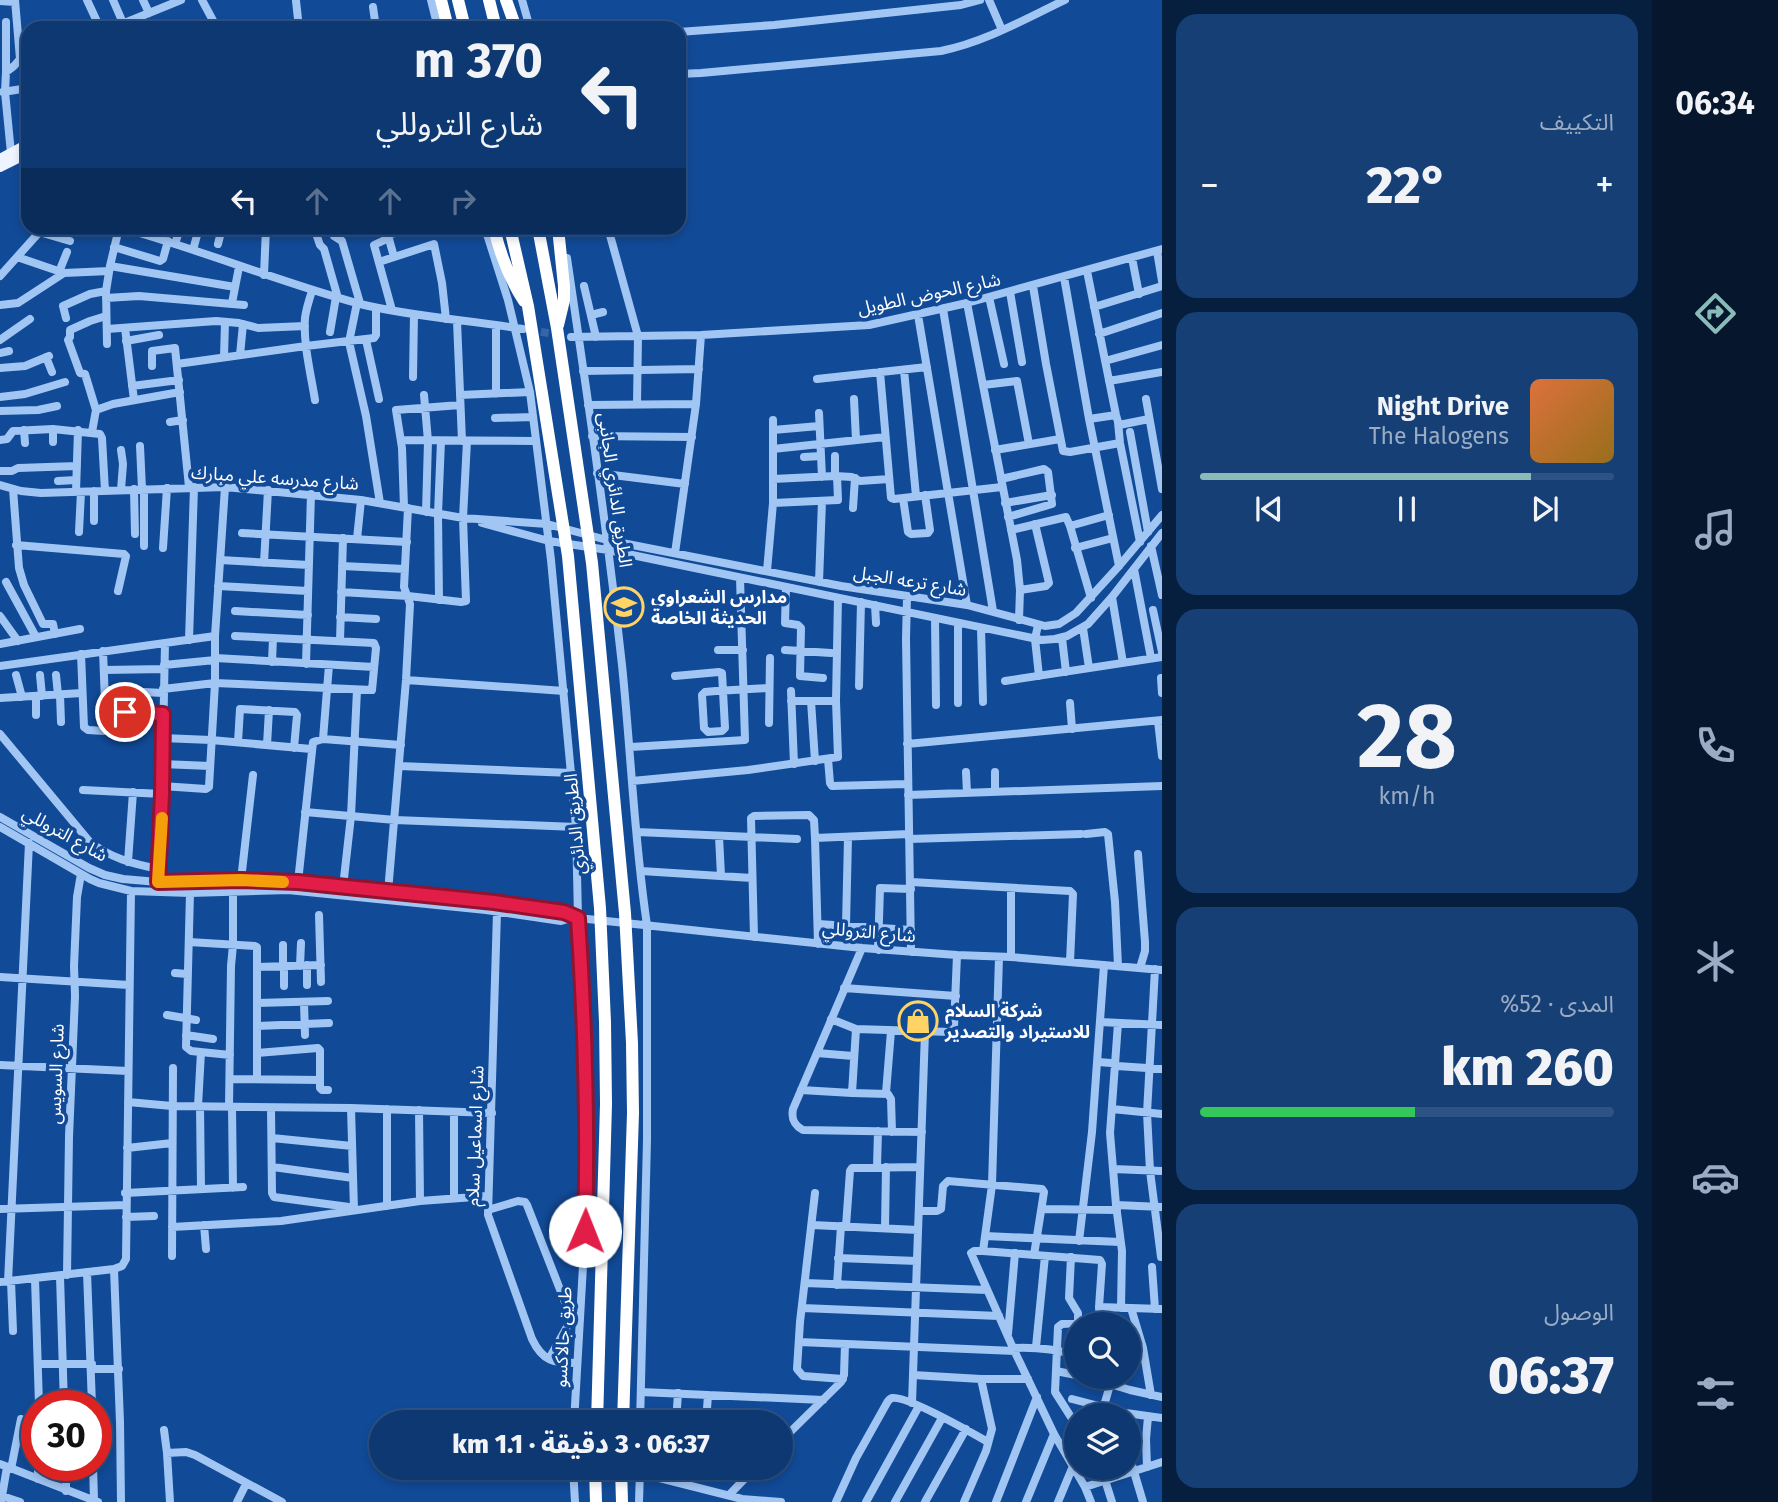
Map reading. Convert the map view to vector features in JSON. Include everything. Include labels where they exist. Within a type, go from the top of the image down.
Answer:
[{"type":"highway","points":[[441,0],[446,21]]},
{"type":"highway","points":[[458,0],[463,21]]},
{"type":"highway","points":[[489,0],[494,21]]},
{"type":"highway","points":[[506,0],[514,21]]},
{"type":"highway","points":[[496,235],[513,285],[528,306]]},
{"type":"highway","name":"الطريق الدائري","points":[[512,235],[528,306],[568,556],[600,908],[606,1049],[606,1131],[597,1410]]},
{"type":"highway","points":[[539,235],[557,328],[588,530],[625,913],[633,1113],[622,1410]]},
{"type":"highway","points":[[557,328],[564,300],[560,235]]},
{"type":"highway","points":[[595,1480],[596,1502]]},
{"type":"highway","points":[[621,1480],[622,1502]]},
{"type":"main road","points":[[0,159],[21,148]]},
{"type":"main road","points":[[0,167],[21,156]]},
{"type":"street","points":[[88,0],[97,21]]},
{"type":"street","points":[[113,0],[122,21]]},
{"type":"street","points":[[143,0],[149,13]]},
{"type":"street","points":[[202,0],[213,21]]},
{"type":"street","points":[[431,0],[436,21]]},
{"type":"street","points":[[522,0],[528,21]]},
{"type":"street","points":[[686,31],[774,25],[949,3],[961,5],[980,0]]},
{"type":"street","points":[[686,74],[926,53],[956,48],[1065,0]]},
{"type":"street","points":[[0,1],[15,1],[21,40]]},
{"type":"street","points":[[128,21],[176,1]]},
{"type":"street","points":[[296,1],[298,21]]},
{"type":"street","points":[[990,3],[1001,26]]},
{"type":"street","points":[[373,7],[375,21]]},
{"type":"street","points":[[6,22],[3,55],[6,72],[3,92],[10,153]]},
{"type":"street","points":[[6,72],[21,61]]},
{"type":"street","points":[[3,92],[21,89]]},
{"type":"street","points":[[0,276],[37,235]]},
{"type":"street","points":[[54,235],[70,241]]},
{"type":"street","points":[[107,344],[106,295],[118,235]]},
{"type":"street","points":[[151,235],[312,291],[358,303],[457,321],[519,328]]},
{"type":"street","points":[[114,247],[160,261],[176,235]]},
{"type":"street","points":[[193,250],[197,235]]},
{"type":"street","points":[[218,244],[220,235]]},
{"type":"street","points":[[264,275],[266,235]]},
{"type":"street","points":[[316,235],[324,249],[337,297],[330,332]]},
{"type":"street","points":[[334,235],[342,241],[358,303],[349,342],[366,416],[380,503]]},
{"type":"street","points":[[386,235],[374,245],[392,310]]},
{"type":"street","points":[[388,235],[394,257]]},
{"type":"street","points":[[487,235],[519,328],[530,392],[565,691],[576,827],[576,918]]},
{"type":"street","name":"الطريق الدائري الجانبى","points":[[561,235],[617,615],[647,925],[647,1140],[640,1410]]},
{"type":"street","points":[[610,235],[638,336],[638,404]]},
{"type":"street","points":[[379,262],[434,244],[446,319]]},
{"type":"street","points":[[1094,307],[1139,294],[1162,283],[1159,250]]},
{"type":"street","name":"شارع الحوض الطويل","points":[[575,337],[701,335],[857,326],[989,298],[1159,250]]},
{"type":"street","points":[[0,305],[18,303],[62,273],[67,252]]},
{"type":"street","points":[[17,257],[62,273],[109,269],[235,287]]},
{"type":"street","points":[[1132,258],[1139,294]]},
{"type":"street","points":[[232,303],[239,267]]},
{"type":"street","points":[[1087,271],[1140,542]]},
{"type":"street","points":[[1064,277],[1119,566]]},
{"type":"street","points":[[1033,286],[1062,448],[1065,452],[1119,443]]},
{"type":"street","points":[[596,291],[585,289],[596,337]]},
{"type":"street","points":[[312,291],[304,326],[315,400]]},
{"type":"street","points":[[1010,292],[1022,362]]},
{"type":"street","points":[[66,318],[63,306],[90,294],[244,305]]},
{"type":"street","points":[[989,298],[1004,364]]},
{"type":"street","points":[[967,303],[1017,560],[1019,620]]},
{"type":"street","points":[[177,364],[374,338],[376,307]]},
{"type":"street","points":[[943,309],[993,611]]},
{"type":"street","points":[[591,315],[603,312]]},
{"type":"street","points":[[1100,334],[1162,313]]},
{"type":"street","points":[[413,377],[414,314]]},
{"type":"street","points":[[918,315],[967,605]]},
{"type":"street","points":[[92,432],[96,410],[85,374],[80,373],[68,340],[70,330],[106,316]]},
{"type":"street","points":[[0,340],[30,319]]},
{"type":"street","points":[[341,592],[461,602],[467,599],[463,518],[464,441],[457,321]]},
{"type":"street","points":[[107,329],[197,322],[225,322],[257,328],[304,326]]},
{"type":"street","points":[[223,357],[225,322]]},
{"type":"street","points":[[240,355],[243,324]]},
{"type":"street","points":[[496,326],[496,394]]},
{"type":"street","points":[[125,328],[134,401]]},
{"type":"street","points":[[126,341],[159,335]]},
{"type":"street","points":[[675,553],[696,404],[701,335]]},
{"type":"street","points":[[366,340],[379,399]]},
{"type":"street","points":[[1105,361],[1162,345]]},
{"type":"street","points":[[152,366],[152,351],[174,348],[192,487],[189,640]]},
{"type":"street","points":[[0,368],[20,367],[48,357],[52,372]]},
{"type":"street","points":[[817,379],[927,367]]},
{"type":"street","points":[[583,371],[699,369]]},
{"type":"street","points":[[903,498],[908,533],[928,533],[930,530],[920,496],[904,370]]},
{"type":"street","points":[[880,372],[890,496],[894,499],[974,491],[1044,470],[1048,472],[1053,502],[1051,506],[1008,517]]},
{"type":"street","points":[[1109,381],[1162,372]]},
{"type":"street","points":[[132,386],[179,380]]},
{"type":"street","points":[[983,385],[1017,381],[1029,444]]},
{"type":"street","points":[[0,397],[25,394],[65,382]]},
{"type":"street","points":[[96,410],[117,403],[180,392]]},
{"type":"street","points":[[460,395],[530,392]]},
{"type":"street","points":[[424,395],[428,441],[426,512]]},
{"type":"street","points":[[854,399],[856,440]]},
{"type":"street","points":[[1146,399],[1162,489]]},
{"type":"street","points":[[117,403],[118,415]]},
{"type":"street","points":[[588,405],[696,404]]},
{"type":"street","points":[[0,411],[38,410],[57,405]]},
{"type":"street","points":[[388,892],[410,604],[404,587],[406,508],[396,410],[460,405]]},
{"type":"street","points":[[819,413],[822,477]]},
{"type":"street","points":[[1089,419],[1116,415]]},
{"type":"street","points":[[495,418],[533,417]]},
{"type":"street","points":[[1119,425],[1149,419]]},
{"type":"street","points":[[170,422],[183,420]]},
{"type":"street","points":[[767,571],[774,503],[773,420]]},
{"type":"street","points":[[773,430],[819,426]]},
{"type":"street","points":[[53,429],[53,442]]},
{"type":"street","points":[[0,440],[7,439],[12,431],[24,430],[78,430],[98,433],[102,436],[105,491]]},
{"type":"street","points":[[24,430],[25,443]]},
{"type":"street","points":[[78,430],[76,480],[79,532]]},
{"type":"street","points":[[1129,432],[1148,532]]},
{"type":"street","points":[[592,436],[692,437]]},
{"type":"street","points":[[773,449],[885,437]]},
{"type":"street","points":[[995,450],[1060,439]]},
{"type":"street","points":[[401,440],[535,441]]},
{"type":"street","points":[[439,600],[438,514],[442,441]]},
{"type":"street","points":[[135,534],[141,446]]},
{"type":"street","points":[[121,450],[121,490]]},
{"type":"street","points":[[804,457],[821,456]]},
{"type":"street","points":[[774,503],[838,500],[835,456]]},
{"type":"street","points":[[0,471],[77,467]]},
{"type":"street","points":[[597,473],[685,484]]},
{"type":"street","points":[[773,479],[836,476],[860,481],[889,479]]},
{"type":"street","points":[[853,508],[855,478]]},
{"type":"street","points":[[58,481],[76,480]]},
{"type":"street","name":"شارع مدرسه علي مبارك","points":[[0,485],[29,492],[192,487],[268,490],[361,500],[463,518],[547,524],[607,540]]},
{"type":"street","points":[[83,790],[133,792],[206,789],[209,785],[225,487]]},
{"type":"street","points":[[163,548],[167,488]]},
{"type":"street","points":[[13,489],[21,577],[42,624],[53,624],[55,634]]},
{"type":"street","points":[[140,489],[144,546]]},
{"type":"street","points":[[264,563],[268,490]]},
{"type":"street","points":[[93,521],[94,491]]},
{"type":"street","points":[[306,664],[311,494]]},
{"type":"street","points":[[1005,503],[1052,495]]},
{"type":"street","points":[[357,539],[361,500]]},
{"type":"street","points":[[820,582],[822,501]]},
{"type":"street","points":[[1070,526],[1109,515]]},
{"type":"street","points":[[1039,676],[1035,639],[1038,625],[1065,621],[1091,598],[1162,515]]},
{"type":"street","points":[[1011,530],[1066,517],[1091,598]]},
{"type":"street","name":"شارع مدرسه علي مبارك","points":[[463,518],[549,541],[608,550]]},
{"type":"street","points":[[1020,590],[1046,586],[1049,583],[1035,524]]},
{"type":"street","points":[[242,533],[407,541]]},
{"type":"street","name":"شارع ترعه الجبل","points":[[608,550],[1049,640],[1062,638],[1083,628],[1112,597],[1162,533]]},
{"type":"street","points":[[340,641],[343,538]]},
{"type":"street","points":[[1075,548],[1113,538]]},
{"type":"street","name":"شارع ترعه الجبل","points":[[607,540],[820,582],[967,605],[1038,625]]},
{"type":"street","points":[[16,545],[124,554],[126,556],[118,591]]},
{"type":"street","points":[[1151,546],[1162,595]]},
{"type":"street","points":[[220,560],[309,565]]},
{"type":"street","points":[[342,566],[405,569]]},
{"type":"street","points":[[1134,569],[1151,658]]},
{"type":"street","points":[[21,577],[3,581],[36,636]]},
{"type":"street","points":[[631,747],[743,741],[746,738],[740,578]]},
{"type":"street","points":[[218,586],[308,591]]},
{"type":"street","points":[[786,588],[785,621],[801,626],[800,676],[823,678]]},
{"type":"street","points":[[907,597],[911,952]]},
{"type":"street","points":[[1112,597],[1123,663]]},
{"type":"street","points":[[632,781],[748,771],[838,757],[838,598]]},
{"type":"street","points":[[859,686],[861,602]]},
{"type":"street","points":[[875,605],[876,623]]},
{"type":"street","points":[[1005,681],[1123,663],[1162,654],[1153,610]]},
{"type":"street","points":[[235,611],[308,615]]},
{"type":"street","points":[[0,616],[19,641]]},
{"type":"street","points":[[340,617],[376,619]]},
{"type":"street","points":[[935,618],[936,705]]},
{"type":"street","points":[[958,622],[958,703]]},
{"type":"street","points":[[982,628],[983,702]]},
{"type":"street","points":[[1083,628],[1089,668]]},
{"type":"street","points":[[0,644],[80,629]]},
{"type":"street","points":[[0,666],[215,636]]},
{"type":"street","points":[[105,690],[163,691],[215,683],[372,690],[375,643],[235,636]]},
{"type":"street","points":[[272,662],[273,638]]},
{"type":"street","points":[[1062,638],[1066,671]]},
{"type":"street","points":[[158,882],[164,643]]},
{"type":"street","points":[[718,650],[743,650]]},
{"type":"street","points":[[785,650],[831,653]]},
{"type":"street","points":[[80,654],[84,725],[86,729],[105,731],[103,651]]},
{"type":"street","points":[[769,723],[770,657]]},
{"type":"street","points":[[104,670],[164,667],[215,659],[374,667]]},
{"type":"street","points":[[323,739],[329,665]]},
{"type":"street","points":[[675,676],[721,672],[723,690],[725,728],[722,731],[708,732],[704,728],[702,695],[705,692],[723,690],[769,688]]},
{"type":"street","points":[[36,715],[40,675]]},
{"type":"street","points":[[56,675],[61,722]]},
{"type":"street","points":[[16,676],[22,697]]},
{"type":"street","points":[[1161,678],[1162,693]]},
{"type":"street","points":[[406,680],[565,691]]},
{"type":"street","points":[[343,887],[351,816],[357,690]]},
{"type":"street","points":[[792,691],[794,764]]},
{"type":"street","points":[[0,698],[82,693]]},
{"type":"street","points":[[791,701],[836,701]]},
{"type":"street","points":[[811,701],[815,761]]},
{"type":"street","points":[[1070,703],[1072,729]]},
{"type":"street","points":[[238,742],[239,710],[269,710],[297,714],[295,748]]},
{"type":"street","points":[[267,745],[269,710]]},
{"type":"street","points":[[106,711],[163,714]]},
{"type":"street","points":[[907,744],[1160,720],[1162,756]]},
{"type":"street","points":[[0,734],[89,841],[107,854],[159,869]]},
{"type":"street","points":[[162,738],[311,749]]},
{"type":"street","points":[[298,882],[313,742],[323,739],[401,745]]},
{"type":"street","points":[[828,760],[832,786],[908,784]]},
{"type":"street","points":[[162,764],[210,766]]},
{"type":"street","points":[[399,766],[572,773]]},
{"type":"street","points":[[966,772],[967,793]]},
{"type":"street","points":[[995,772],[995,792]]},
{"type":"street","points":[[241,880],[253,775]]},
{"type":"street","points":[[908,795],[1162,786]]},
{"type":"street","points":[[128,862],[133,792]]},
{"type":"street","points":[[305,812],[395,820],[576,827]]},
{"type":"street","points":[[754,937],[752,817],[808,815],[814,820],[818,944]]},
{"type":"street","name":"شارع التروللي","points":[[0,817],[97,872],[123,878],[158,882],[298,882],[494,902],[564,912],[576,918]]},
{"type":"street","name":"شارع التروللي","points":[[0,827],[99,883],[131,891],[190,894],[288,890],[561,921],[576,918],[878,950],[1010,957],[1158,970]]},
{"type":"street","points":[[637,832],[797,839]]},
{"type":"street","points":[[815,838],[1105,832],[1109,836],[1118,966]]},
{"type":"street","points":[[719,836],[721,876]]},
{"type":"street","points":[[846,925],[848,838]]},
{"type":"street","points":[[13,1331],[6,1282],[29,844]]},
{"type":"street","points":[[1138,853],[1145,942],[1140,968]]},
{"type":"street","points":[[641,871],[752,878]]},
{"type":"street","name":"شارع السويس","points":[[64,1390],[63,1276],[68,1208],[77,897],[81,874]]},
{"type":"street","points":[[213,892],[214,881]]},
{"type":"street","points":[[878,950],[880,888],[911,885],[1072,892],[1070,962]]},
{"type":"street","points":[[1010,957],[1011,889]]},
{"type":"street","points":[[6,1282],[114,1269],[122,1266],[126,1255],[131,891]]},
{"type":"street","points":[[233,891],[230,1055],[233,1188]]},
{"type":"street","points":[[190,894],[187,974],[191,1019],[186,1035],[187,1048],[191,1051],[230,1055]]},
{"type":"street","name":"شارع اسماعيل سلام","points":[[497,912],[488,1210],[490,1223],[532,1339],[539,1351],[549,1359]]},
{"type":"street","points":[[319,915],[321,982]]},
{"type":"street","name":"طريق جالاكسو","points":[[575,1410],[587,1150],[583,995],[576,918]]},
{"type":"street","points":[[818,924],[911,930]]},
{"type":"street","points":[[189,942],[256,946],[257,1079]]},
{"type":"street","points":[[301,943],[307,985]]},
{"type":"street","points":[[283,945],[285,986]]},
{"type":"street","points":[[862,948],[793,1109],[793,1122],[803,1130],[922,1132]]},
{"type":"street","points":[[831,1019],[856,1029],[951,1032],[956,996],[957,955]]},
{"type":"street","points":[[983,1251],[992,1185],[999,957]]},
{"type":"street","points":[[257,967],[321,965]]},
{"type":"street","points":[[1079,1241],[1092,1132],[1104,965]]},
{"type":"street","points":[[1158,970],[1147,1113],[1150,1171],[1158,1207],[1161,1257]]},
{"type":"street","points":[[175,973],[187,974]]},
{"type":"street","points":[[0,977],[129,985]]},
{"type":"street","points":[[844,988],[956,996]]},
{"type":"street","points":[[257,1003],[328,1001]]},
{"type":"street","points":[[304,1002],[305,1035]]},
{"type":"street","points":[[167,1015],[191,1019]]},
{"type":"street","points":[[1100,1022],[1162,1025]]},
{"type":"street","points":[[257,1026],[329,1023]]},
{"type":"street","points":[[1118,1023],[1110,1133],[1116,1207],[1126,1308],[1143,1348],[1151,1395]]},
{"type":"street","points":[[852,1093],[856,1029]]},
{"type":"street","points":[[891,1031],[886,1093],[891,1099],[892,1132]]},
{"type":"street","points":[[866,1502],[915,1405],[913,1375],[925,1032]]},
{"type":"street","points":[[186,1035],[213,1039]]},
{"type":"street","points":[[257,1053],[318,1048],[321,1089],[328,1090]]},
{"type":"street","points":[[201,1052],[201,1189]]},
{"type":"street","points":[[817,1053],[853,1056]]},
{"type":"street","points":[[1098,1062],[1162,1069]]},
{"type":"street","points":[[0,1065],[128,1071]]},
{"type":"street","points":[[172,1256],[173,1068]]},
{"type":"street","points":[[230,1079],[320,1080]]},
{"type":"street","points":[[801,1090],[886,1093]]},
{"type":"street","points":[[128,1102],[172,1106],[492,1113]]},
{"type":"street","points":[[271,1108],[274,1197],[354,1209]]},
{"type":"street","points":[[351,1108],[354,1209]]},
{"type":"street","points":[[387,1109],[387,1206]]},
{"type":"street","points":[[1112,1109],[1162,1114]]},
{"type":"street","points":[[419,1110],[421,1201]]},
{"type":"street","points":[[454,1112],[454,1198]]},
{"type":"street","points":[[878,1132],[885,1228]]},
{"type":"street","points":[[1092,1132],[1110,1133]]},
{"type":"street","points":[[272,1138],[352,1146]]},
{"type":"street","points":[[127,1148],[172,1143]]},
{"type":"street","points":[[273,1167],[353,1178]]},
{"type":"street","points":[[837,1285],[850,1171],[855,1167],[920,1167]]},
{"type":"street","points":[[1113,1168],[1162,1171]]},
{"type":"street","points":[[919,1211],[941,1209],[943,1186],[946,1182],[1042,1189],[1042,1209],[1034,1255]]},
{"type":"street","points":[[125,1193],[243,1187]]},
{"type":"street","points":[[815,1193],[797,1365],[803,1376],[843,1379]]},
{"type":"street","points":[[172,1227],[281,1221],[354,1209],[488,1196]]},
{"type":"street","points":[[488,1210],[518,1201],[527,1205],[570,1315],[568,1325],[549,1359],[559,1363],[577,1363]]},
{"type":"street","points":[[0,1209],[126,1205]]},
{"type":"street","points":[[1042,1209],[1158,1207]]},
{"type":"street","points":[[126,1217],[154,1216]]},
{"type":"street","points":[[204,1225],[206,1248]]},
{"type":"street","points":[[812,1225],[918,1230]]},
{"type":"street","points":[[985,1236],[1120,1242]]},
{"type":"street","points":[[1064,1450],[999,1317],[971,1255],[972,1251],[1098,1259],[1102,1262],[1099,1312]]},
{"type":"street","points":[[1008,1336],[1015,1253]]},
{"type":"street","points":[[1036,1347],[1045,1256]]},
{"type":"street","points":[[1071,1257],[1069,1298],[1078,1312]]},
{"type":"street","points":[[838,1258],[917,1261]]},
{"type":"street","points":[[1099,1307],[1158,1309],[1152,1266]]},
{"type":"street","points":[[114,1269],[121,1502]]},
{"type":"street","points":[[87,1272],[92,1390]]},
{"type":"street","points":[[35,1279],[39,1390]]},
{"type":"street","points":[[805,1283],[987,1290]]},
{"type":"street","points":[[802,1308],[999,1317]]},
{"type":"street","points":[[1064,1325],[1059,1325],[1055,1394],[1064,1407]]},
{"type":"street","points":[[799,1342],[914,1347],[1036,1347],[1064,1352]]},
{"type":"street","points":[[793,1426],[843,1379],[845,1344]]},
{"type":"street","points":[[38,1364],[119,1368]]},
{"type":"street","points":[[1056,1371],[1064,1372]]},
{"type":"street","points":[[913,1375],[1028,1379]]},
{"type":"street","points":[[964,1502],[992,1429],[981,1379]]},
{"type":"street","points":[[1126,1389],[1162,1397]]},
{"type":"street","points":[[641,1392],[823,1400]]},
{"type":"street","points":[[677,1410],[678,1393]]},
{"type":"street","points":[[707,1410],[708,1395]]},
{"type":"street","points":[[996,1502],[1037,1397]]},
{"type":"street","points":[[836,1502],[856,1458],[891,1398],[915,1405],[988,1442]]},
{"type":"street","points":[[1072,1399],[1081,1403]]},
{"type":"street","points":[[1141,1416],[1162,1418]]},
{"type":"street","points":[[1147,1467],[1148,1417]]},
{"type":"street","points":[[895,1502],[943,1418]]},
{"type":"street","points":[[20,1502],[1,1499],[6,1466],[21,1419]]},
{"type":"street","points":[[925,1502],[966,1429]]},
{"type":"street","points":[[164,1430],[170,1502]]},
{"type":"street","points":[[1026,1502],[1055,1434]]},
{"type":"street","points":[[167,1453],[186,1452],[195,1455],[282,1502]]},
{"type":"street","points":[[1141,1469],[1162,1462]]},
{"type":"street","points":[[574,1480],[575,1502]]},
{"type":"street","points":[[639,1502],[640,1480]]},
{"type":"street","points":[[673,1480],[753,1501],[781,1502]]},
{"type":"street","points":[[729,1495],[743,1480]]},
{"type":"street","points":[[1058,1502],[1067,1480]]},
{"type":"street","points":[[1081,1480],[1091,1502]]},
{"type":"street","points":[[1085,1486],[1105,1480],[1112,1502]]},
{"type":"street","points":[[1137,1480],[1143,1502]]},
{"type":"street","points":[[43,1481],[96,1501],[94,1481]]},
{"type":"street","points":[[66,1481],[66,1491]]},
{"type":"street","points":[[237,1502],[246,1484]]},
{"type":"tunnel","points":[[529,330],[561,335]]},
{"type":"slow traffic","points":[[162,818],[158,882],[283,882]]},
{"type":"place","name":"مدارس الشعراوي الحديثة الخاصة","points":[[624,607]]},
{"type":"place","name":"شركة السلام للاستيراد والتصدير","points":[[918,1021]]},
{"type":"route","points":[[125,712],[163,714],[158,882],[298,882],[494,902],[564,912],[578,918],[586,1093],[585,1231]]}]
